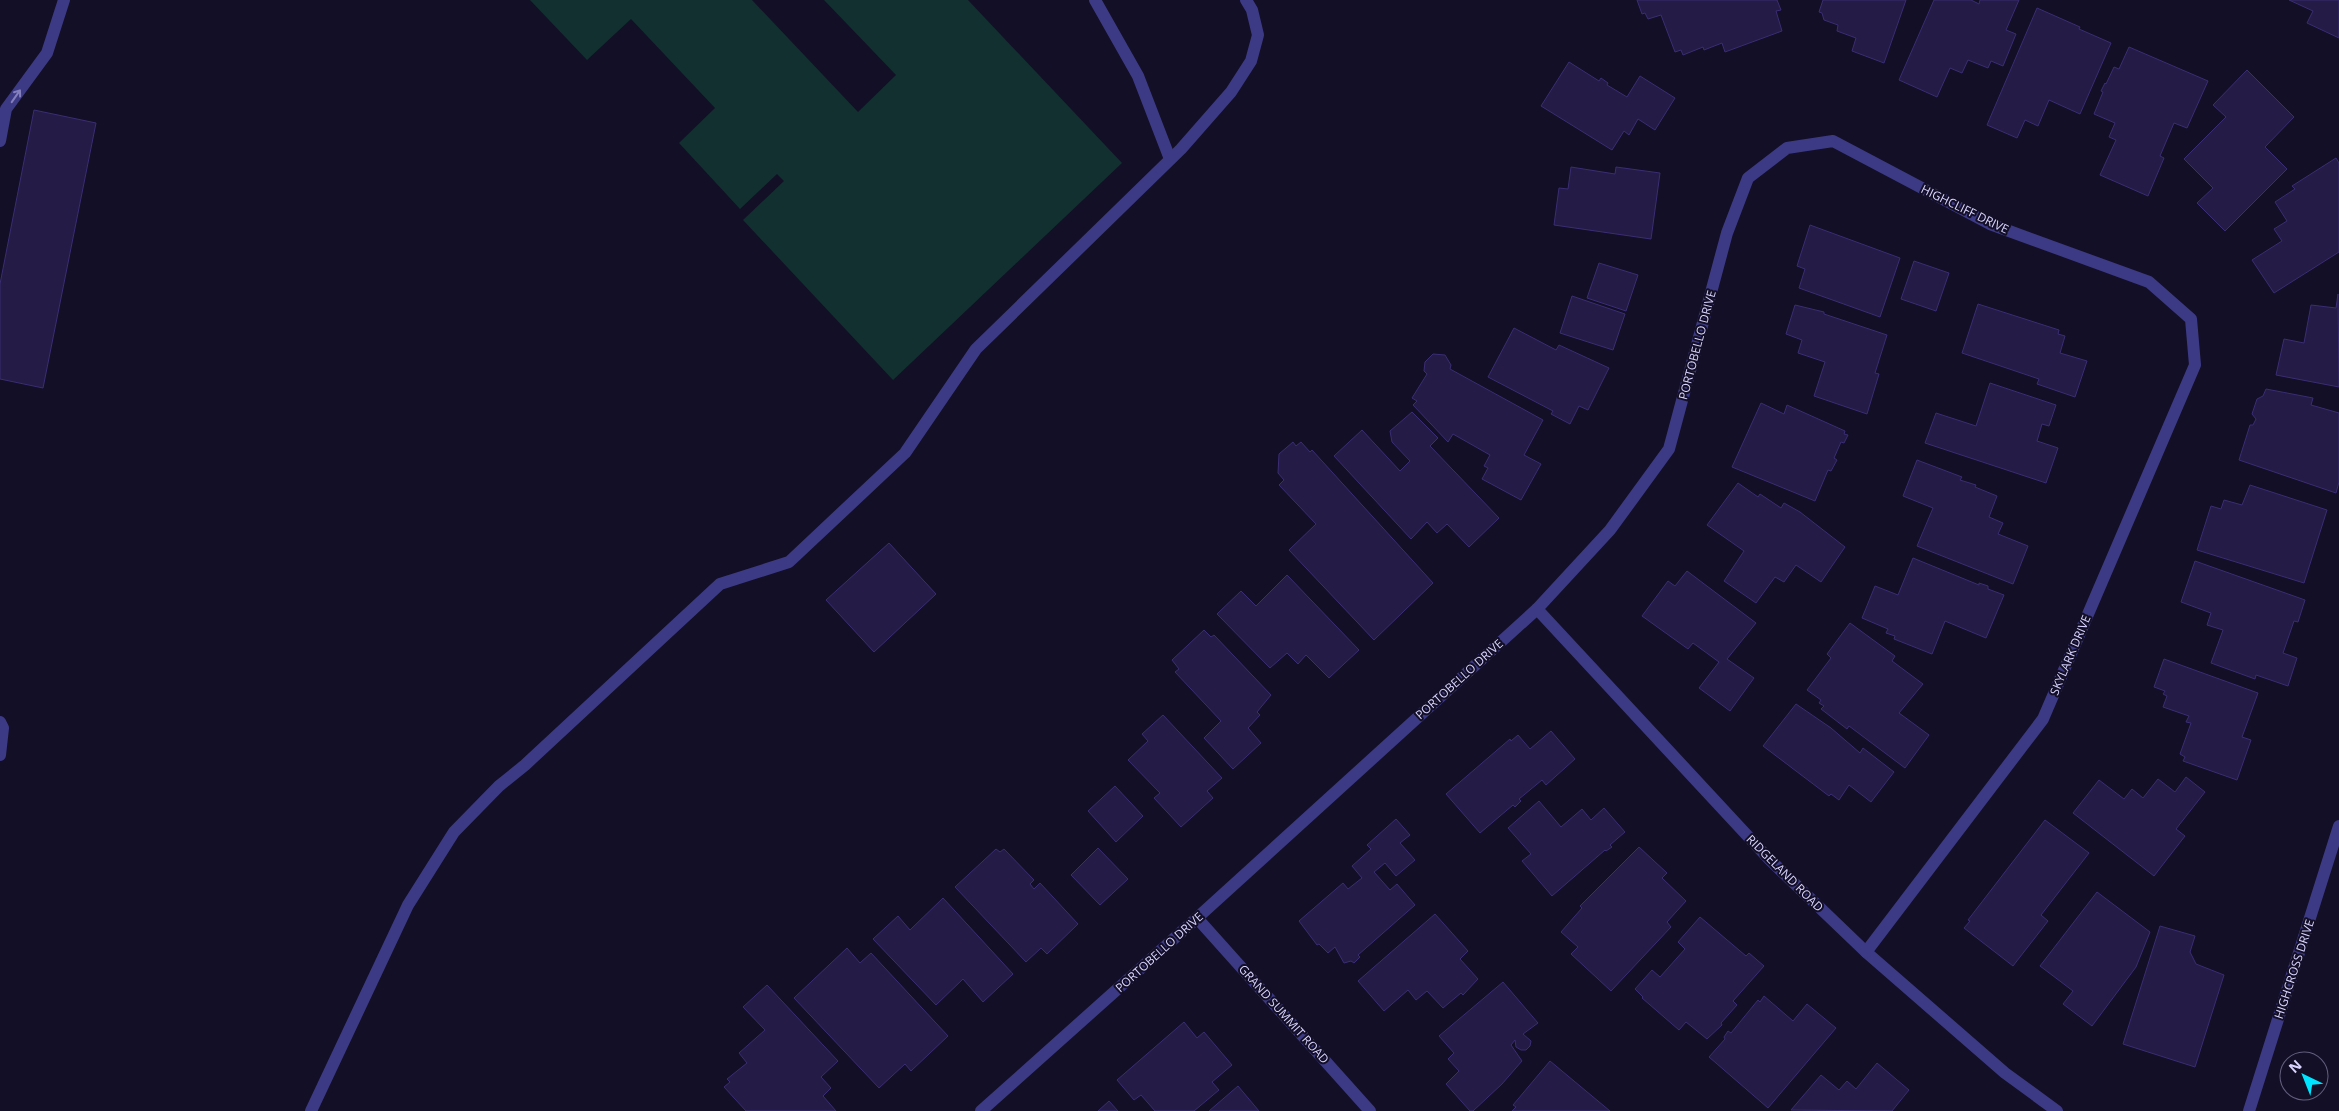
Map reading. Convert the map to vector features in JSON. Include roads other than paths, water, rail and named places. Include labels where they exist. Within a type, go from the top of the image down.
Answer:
[{"type":"street","points":[[0,141],[6,109],[46,53],[64,0]]},
{"type":"street","points":[[1095,0],[1138,76],[1170,159]]},
{"type":"street","points":[[311,1111],[408,905],[454,832],[499,786],[525,765],[720,584],[789,562],[905,453],[976,349],[1170,159],[1231,92],[1251,61],[1258,35],[1252,10],[1246,0]]},
{"type":"street","name":"HIGHCLIFF DRIVE","points":[[1787,148],[1833,141],[1990,224],[2149,282],[2191,319]]},
{"type":"street","name":"PORTOBELLO DRIVE","points":[[981,1111],[1197,918],[1537,609],[1610,530],[1669,449],[1727,233],[1748,178],[1787,148]]},
{"type":"street","name":"SKYLARK DRIVE","points":[[1866,952],[2043,719],[2195,365],[2191,319]]},
{"type":"street","name":"RIDGELAND ROAD","points":[[1537,609],[1770,860],[1866,952],[2005,1073],[2057,1111]]},
{"type":"street","points":[[0,722],[3,728],[0,755]]},
{"type":"street","name":"HIGHCROSS DRIVE","points":[[2249,1111],[2339,826]]},
{"type":"street","name":"GRAND SUMMIT ROAD","points":[[1197,918],[1370,1111]]}]
